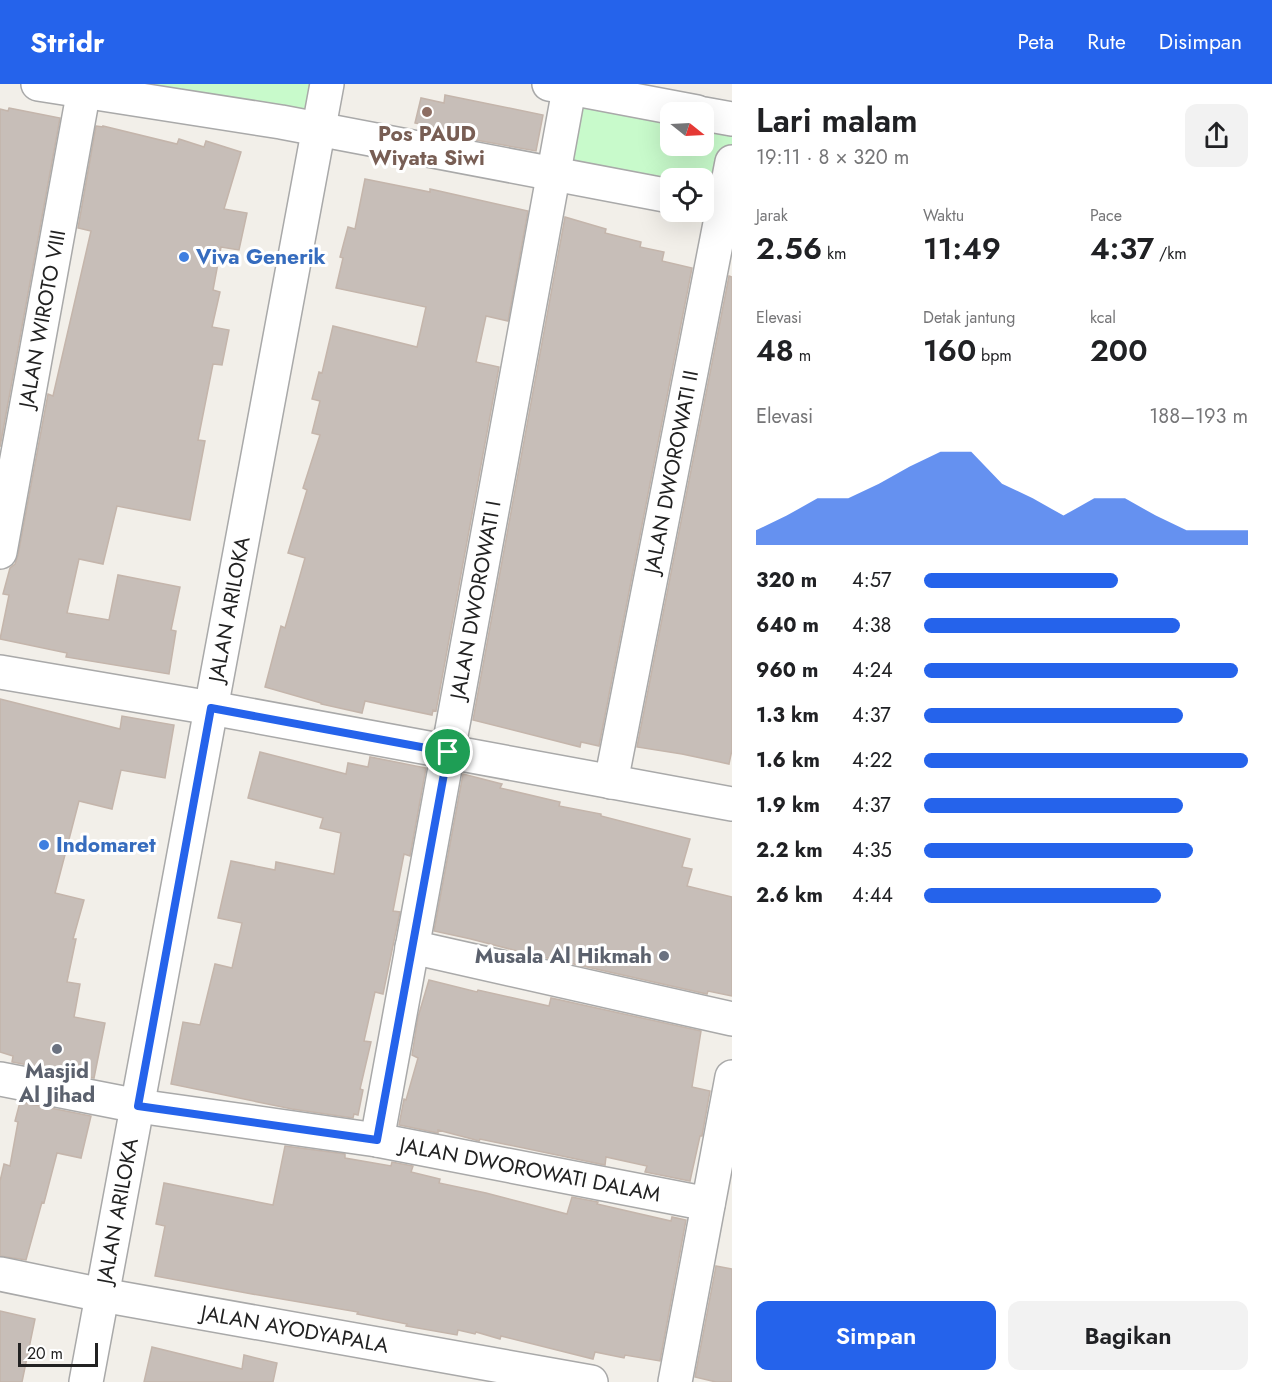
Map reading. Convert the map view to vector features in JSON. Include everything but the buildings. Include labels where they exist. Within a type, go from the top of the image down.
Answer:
[{"type":"street","points":[[38,84],[84,88],[319,129],[660,194]]},
{"type":"street","name":"JALAN ARILOKA","points":[[86,1382],[327,84]]},
{"type":"street","points":[[562,85],[660,105]]},
{"type":"street","name":"JALAN DWOROWATI I","points":[[377,1140],[555,174],[562,131],[562,85]]},
{"type":"street","name":"JALAN WIROTO VIII","points":[[0,552],[84,88]]},
{"type":"street","points":[[714,116],[732,119]]},
{"type":"street","name":"JALAN DWOROWATI II","points":[[611,782],[720,205],[732,162]]},
{"type":"street","points":[[0,672],[211,708],[732,804]]},
{"type":"street","points":[[412,947],[732,1019]]},
{"type":"street","points":[[675,1382],[732,1077]]},
{"type":"street","name":"JALAN DWOROWATI DALAM","points":[[0,1078],[138,1106],[377,1140],[708,1204]]},
{"type":"street","name":"JALAN AYODYAPALA","points":[[0,1274],[102,1295],[591,1382]]},
{"type":"green space","points":[[132,84],[319,84],[313,118]]},
{"type":"green space","points":[[575,100],[660,116],[660,156],[714,156],[714,126],[732,130],[732,197],[714,194],[714,168],[660,168],[660,184],[563,166]]},
{"type":"place","name":"Pos PAUD Wiyata Siwi","points":[[427,112]]},
{"type":"place","name":"Viva Generik","points":[[184,257]]},
{"type":"place","name":"Indomaret","points":[[44,845]]},
{"type":"place","name":"Musala Al Hikmah","points":[[664,956]]},
{"type":"place","name":"Masjid Al Jihad","points":[[57,1049]]},
{"type":"route","points":[[211,708],[448,752],[377,1140],[138,1106],[211,708]]}]
